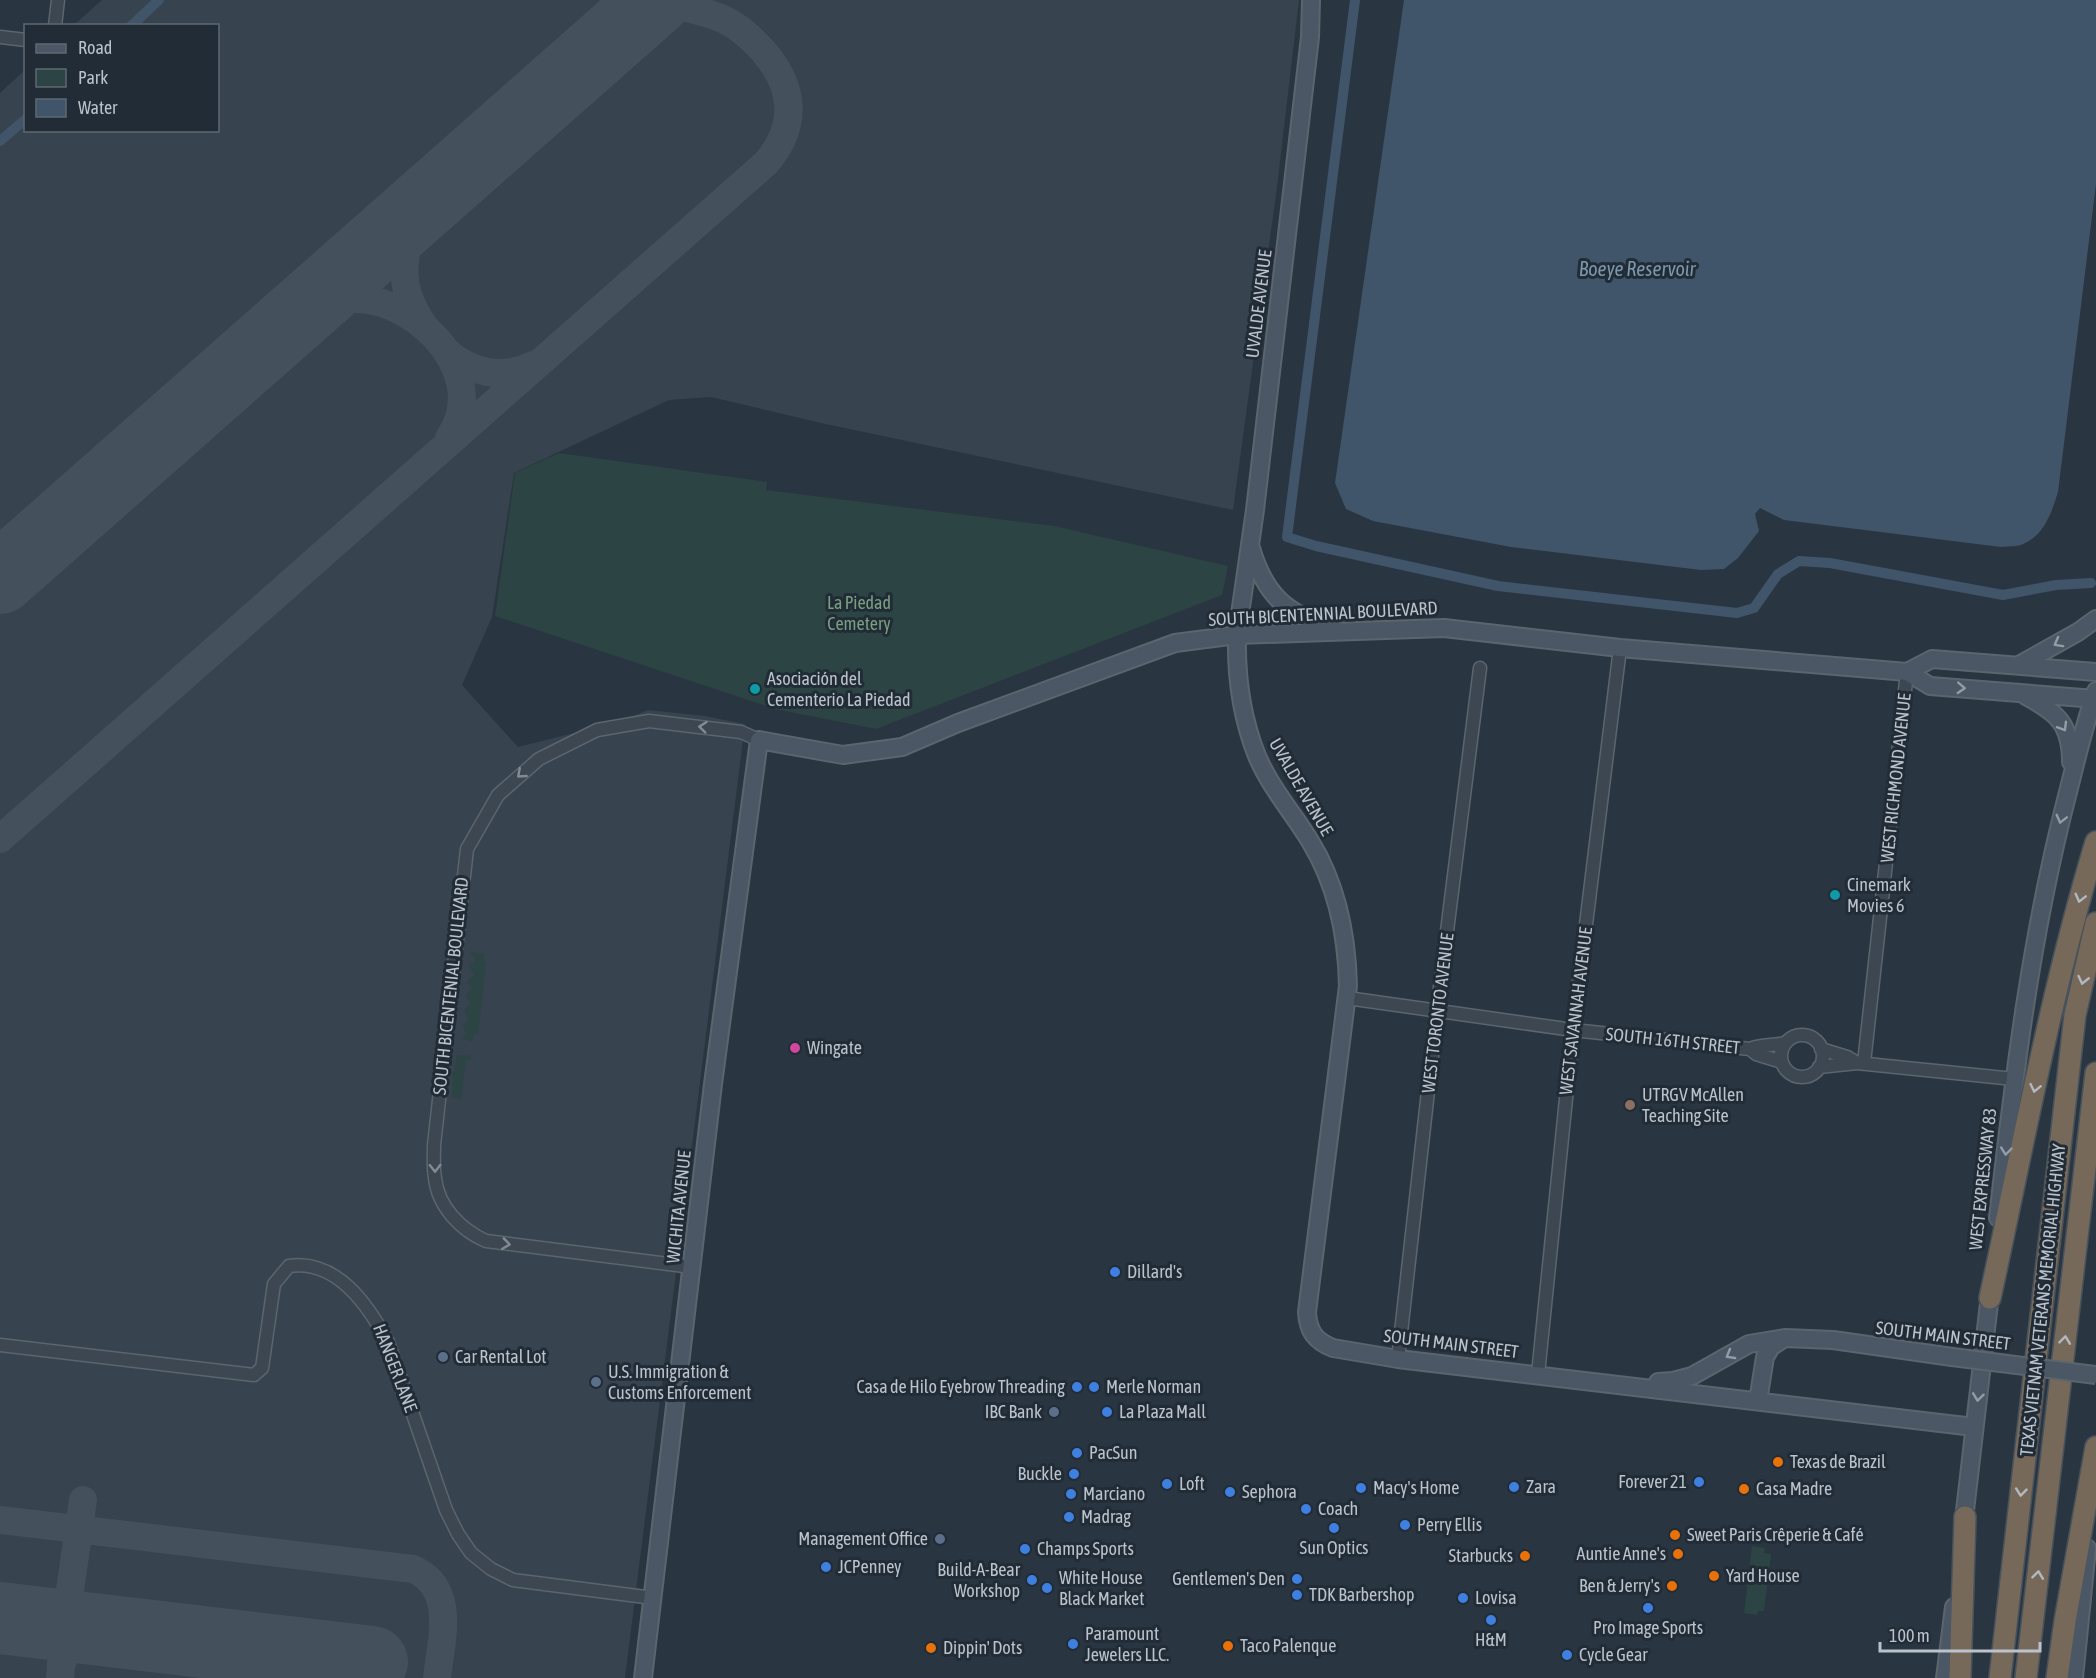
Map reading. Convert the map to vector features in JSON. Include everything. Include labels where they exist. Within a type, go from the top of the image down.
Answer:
[{"type":"highway","points":[[1990,1298],[2043,1052],[2085,878],[2096,842]]},
{"type":"highway","name":"TEXAS VIETNAM VETERANS MEMORIAL HIGHWAY","points":[[2000,1678],[2075,1015],[2096,923]]},
{"type":"highway","name":"TEXAS VIETNAM VETERANS MEMORIAL HIGHWAY","points":[[2026,1678],[2096,1074]]},
{"type":"highway","points":[[2057,1678],[2096,1447]]},
{"type":"highway","points":[[1960,1678],[1965,1517]]},
{"type":"main road","name":"UVALDE AVENUE","points":[[1311,0],[1310,37],[1250,544],[1237,635],[1240,698],[1258,758],[1289,812],[1310,840],[1331,885],[1339,909],[1348,960],[1347,998],[1307,1312],[1309,1329],[1315,1338]]},
{"type":"main road","points":[[1250,544],[1257,568],[1271,592],[1287,609],[1315,623],[1342,631]]},
{"type":"main road","points":[[2019,665],[2078,632],[2096,619]]},
{"type":"main road","name":"SOUTH BICENTENNIAL BOULEVARD","points":[[759,740],[843,755],[902,747],[958,723],[1175,643],[1237,635],[1342,631],[1444,628],[1620,648],[1907,672],[1930,686],[2095,696]]},
{"type":"main road","points":[[1907,672],[1932,659],[2096,672]]},
{"type":"main road","points":[[2018,692],[2052,712],[2064,724],[2071,748],[2070,785]]},
{"type":"main road","name":"WEST EXPRESSWAY 83","points":[[1945,1678],[2014,1080],[2038,922],[2049,866],[2075,763],[2095,696]]},
{"type":"main road","points":[[2075,763],[2086,744],[2096,733]]},
{"type":"main road","name":"WICHITA AVENUE","points":[[643,1678],[715,1068],[759,740]]},
{"type":"main road","name":"SOUTH MAIN STREET","points":[[1315,1338],[1333,1348],[1398,1359],[1974,1427]]},
{"type":"main road","points":[[1758,1401],[1765,1358],[1771,1347],[1785,1338]]},
{"type":"main road","name":"SOUTH MAIN STREET","points":[[1621,1384],[1673,1381],[1692,1376],[1749,1344],[1785,1338],[1833,1341],[2096,1375]]},
{"type":"main road","points":[[2074,1678],[2096,1452]]},
{"type":"street","points":[[55,24],[58,0]]},
{"type":"street","points":[[0,37],[24,40]]},
{"type":"street","name":"WEST SAVANNAH AVENUE","points":[[1538,1374],[1574,1030],[1620,648]]},
{"type":"street","name":"WEST TORONTO AVENUE","points":[[1398,1359],[1437,1011],[1480,668]]},
{"type":"street","name":"WEST RICHMOND AVENUE","points":[[1860,1063],[1907,672]]},
{"type":"street","name":"SOUTH BICENTENIAL BOULEVARD","points":[[692,1267],[486,1241],[462,1227],[447,1210],[437,1189],[434,1145],[467,849],[498,795],[539,759],[597,730],[649,721],[741,732],[759,740]]},
{"type":"street","name":"SOUTH 16TH STREET","points":[[1347,998],[1574,1030],[1749,1049]]},
{"type":"street","points":[[1749,1049],[1757,1046],[1774,1046],[1785,1043],[1793,1037],[1805,1035],[1816,1041],[1821,1048],[1820,1067],[1812,1075],[1798,1077],[1786,1071],[1781,1052],[1785,1043]]},
{"type":"street","points":[[1821,1048],[1860,1063]]},
{"type":"street","points":[[1749,1049],[1756,1054],[1782,1062]]},
{"type":"street","points":[[1820,1067],[1860,1063],[2014,1080]]},
{"type":"street","name":"HANGER LANE","points":[[0,1345],[254,1375],[262,1368],[274,1284],[289,1266],[302,1264],[316,1266],[329,1272],[354,1292],[374,1316],[388,1342],[446,1510],[471,1553],[491,1569],[513,1580],[653,1598]]},
{"type":"shaded area","points":[[102,0],[1299,0],[1277,187],[1233,510],[821,423],[711,397],[669,400],[514,473],[492,617],[462,685],[518,747],[618,722],[648,710],[705,716],[745,724],[625,1678],[0,1678],[0,93],[24,71],[24,132],[219,132],[219,24],[75,24]]},
{"type":"green space","name":"La Piedad Cemetery","points":[[559,453],[767,482],[766,490],[1054,526],[1228,566],[1222,595],[876,729],[775,709],[495,616],[515,473]]},
{"type":"green space","points":[[470,952],[484,954],[483,961],[486,961],[478,1034],[474,1034],[473,1041],[460,1039],[467,1033],[462,1026],[469,1019],[464,1010],[471,1004],[465,995],[473,989],[467,982],[474,975],[469,966],[476,961]]},
{"type":"green space","points":[[457,1055],[471,1056],[471,1060],[466,1060],[461,1099],[452,1098],[452,1072],[455,1071]]},
{"type":"green space","points":[[1752,1546],[1765,1548],[1764,1553],[1771,1554],[1764,1611],[1758,1611],[1757,1615],[1744,1613]]},
{"type":"water","name":"Boeye Reservoir","points":[[1404,0],[2096,0],[2096,184],[2058,492],[2047,521],[2038,534],[2023,544],[2001,547],[1784,520],[1760,508],[1755,514],[1759,531],[1738,558],[1724,569],[1701,570],[1511,547],[1373,521],[1346,509],[1335,483]]},
{"type":"waterway","points":[[133,24],[159,0]]},
{"type":"waterway","points":[[1355,0],[1287,537],[1316,546],[1498,586],[1737,613],[1754,608],[1778,574],[1799,561],[1830,563],[2003,595],[2056,585],[2091,583]]},
{"type":"waterway","points":[[0,141],[24,121]]},
{"type":"taxiway","points":[[0,839],[766,163],[784,135],[788,121],[787,93],[774,66],[751,38],[725,20],[699,11],[654,1]]},
{"type":"taxiway","points":[[423,324],[413,307],[404,273],[406,257],[416,225],[436,193]]},
{"type":"taxiway","points":[[287,325],[322,306],[349,299],[383,303],[406,314],[426,328],[443,347],[456,368],[462,391],[460,415],[449,438]]},
{"type":"taxiway","points":[[446,351],[466,365],[487,372],[510,372],[533,365]]},
{"type":"taxiway","points":[[27,1621],[56,1614],[69,1597],[83,1500]]},
{"type":"taxiway","points":[[0,1520],[413,1569],[427,1578],[436,1589],[441,1602],[443,1632],[437,1678]]},
{"type":"taxiway","points":[[27,1621],[46,1630],[57,1641],[61,1657],[60,1678]]},
{"type":"taxiway","points":[[62,1663],[68,1648],[78,1639],[92,1633],[107,1631]]},
{"type":"runway","points":[[0,578],[655,0]]},
{"type":"runway","points":[[0,1618],[372,1662]]},
{"type":"place","name":"Asociación del Cementerio La Piedad","points":[[755,689]]},
{"type":"place","name":"Cinemark Movies 6","points":[[1835,895]]},
{"type":"place","name":"Wingate","points":[[795,1048]]},
{"type":"place","name":"UTRGV McAllen Teaching Site","points":[[1630,1105]]},
{"type":"place","name":"Dillard's","points":[[1115,1272]]},
{"type":"place","name":"Car Rental Lot","points":[[443,1357]]},
{"type":"place","name":"U.S. Immigration & Customs Enforcement","points":[[596,1382]]},
{"type":"place","name":"Casa de Hilo Eyebrow Threading","points":[[1077,1387]]},
{"type":"place","name":"Merle Norman","points":[[1094,1387]]},
{"type":"place","name":"IBC Bank","points":[[1054,1412]]},
{"type":"place","name":"La Plaza Mall","points":[[1107,1412]]},
{"type":"place","name":"PacSun","points":[[1077,1453]]},
{"type":"place","name":"Texas de Brazil","points":[[1778,1462]]},
{"type":"place","name":"Buckle","points":[[1074,1474]]},
{"type":"place","name":"Forever 21","points":[[1699,1482]]},
{"type":"place","name":"Loft","points":[[1167,1484]]},
{"type":"place","name":"Zara","points":[[1514,1487]]},
{"type":"place","name":"Macy's Home","points":[[1361,1488]]},
{"type":"place","name":"Casa Madre","points":[[1744,1489]]},
{"type":"place","name":"Sephora","points":[[1230,1492]]},
{"type":"place","name":"Marciano","points":[[1071,1494]]},
{"type":"place","name":"Coach","points":[[1306,1509]]},
{"type":"place","name":"Madrag","points":[[1069,1517]]},
{"type":"place","name":"Perry Ellis","points":[[1405,1525]]},
{"type":"place","name":"Sun Optics","points":[[1334,1528]]},
{"type":"place","name":"Sweet Paris Crêperie & Café","points":[[1675,1535]]},
{"type":"place","name":"Management Office","points":[[940,1539]]},
{"type":"place","name":"Champs Sports","points":[[1025,1549]]},
{"type":"place","name":"Auntie Anne's","points":[[1678,1554]]},
{"type":"place","name":"Starbucks","points":[[1525,1556]]},
{"type":"place","name":"JCPenney","points":[[826,1567]]},
{"type":"place","name":"Yard House","points":[[1714,1576]]},
{"type":"place","name":"Gentlemen's Den","points":[[1297,1579]]},
{"type":"place","name":"Build-A-Bear Workshop","points":[[1032,1580]]},
{"type":"place","name":"Ben & Jerry's","points":[[1672,1586]]},
{"type":"place","name":"White House Black Market","points":[[1047,1588]]},
{"type":"place","name":"TDK Barbershop","points":[[1297,1595]]},
{"type":"place","name":"Lovisa","points":[[1463,1598]]},
{"type":"place","name":"Pro Image Sports","points":[[1648,1608]]},
{"type":"place","name":"H&M","points":[[1491,1620]]},
{"type":"place","name":"Paramount Jewelers LLC.","points":[[1073,1644]]},
{"type":"place","name":"Taco Palenque","points":[[1228,1646]]},
{"type":"place","name":"Dippin' Dots","points":[[931,1648]]},
{"type":"place","name":"Cycle Gear","points":[[1567,1655]]}]
